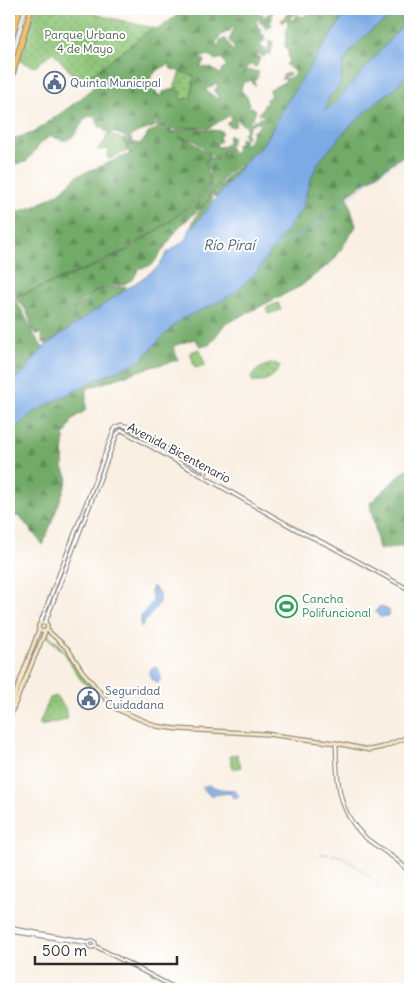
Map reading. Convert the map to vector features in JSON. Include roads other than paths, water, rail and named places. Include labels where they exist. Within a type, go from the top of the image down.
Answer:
[{"type":"highway","points":[[9,46],[20,9]]},
{"type":"highway","points":[[9,86],[32,9]]},
{"type":"main road","points":[[9,711],[40,630],[40,624],[46,624],[46,631],[9,718]]},
{"type":"main road","points":[[40,630],[46,631],[68,649],[82,671],[112,706],[156,726],[266,734],[336,743],[365,750],[375,750],[410,736]]},
{"type":"street","name":"Avenida Bicentenario","points":[[40,624],[106,448],[118,425],[126,426],[205,470],[202,475]]},
{"type":"street","name":"Avenida Bicentenario","points":[[46,624],[119,431],[124,431],[297,530],[333,547],[410,590]]},
{"type":"street","points":[[113,432],[118,434]]},
{"type":"street","points":[[106,448],[111,450]]},
{"type":"street","points":[[184,465],[186,460]]},
{"type":"street","points":[[96,475],[101,477]]},
{"type":"street","points":[[51,593],[56,595]]},
{"type":"street","points":[[44,610],[49,612]]},
{"type":"street","points":[[336,743],[337,783],[344,808],[366,838],[399,862],[410,874]]},
{"type":"street","points":[[9,930],[88,942],[90,947],[95,946],[177,989]]},
{"type":"water","name":"Río Piraí","points":[[348,9],[410,9],[410,13],[392,17],[371,30],[353,48],[343,63],[340,86],[329,97],[325,111],[335,103],[410,17],[410,71],[394,89],[380,99],[344,132],[318,163],[309,183],[303,207],[255,274],[237,291],[221,301],[181,319],[141,360],[85,385],[31,414],[9,433],[9,382],[24,372],[43,348],[157,268],[167,253],[185,240],[191,227],[194,226],[250,156],[266,140],[281,112]]},
{"type":"water","points":[[153,586],[159,593],[159,603],[141,627],[141,616],[153,601],[151,592]]},
{"type":"water","points":[[380,606],[390,611],[388,616],[380,617],[375,612]]},
{"type":"water","points":[[155,667],[158,668],[161,679],[158,683],[152,679],[149,673]]},
{"type":"water","points":[[208,785],[220,789],[235,790],[239,797],[234,799],[230,793],[210,795],[202,788]]},
{"type":"waterway","points":[[9,68],[27,9]]},
{"type":"waterway","name":"Río Piraí","points":[[274,247],[302,234],[382,171],[410,152]]},
{"type":"waterway","points":[[321,854],[343,857],[368,875],[378,885]]},
{"type":"place","name":"Quinta Municipal","points":[[54,83]]},
{"type":"place","name":"Cancha Polifuncional","points":[[286,606]]},
{"type":"place","name":"Seguridad Cuidadana","points":[[89,698]]},
{"type":"park label","name":"Parque Urbano 4 de Mayo","points":[[85,42]]}]
